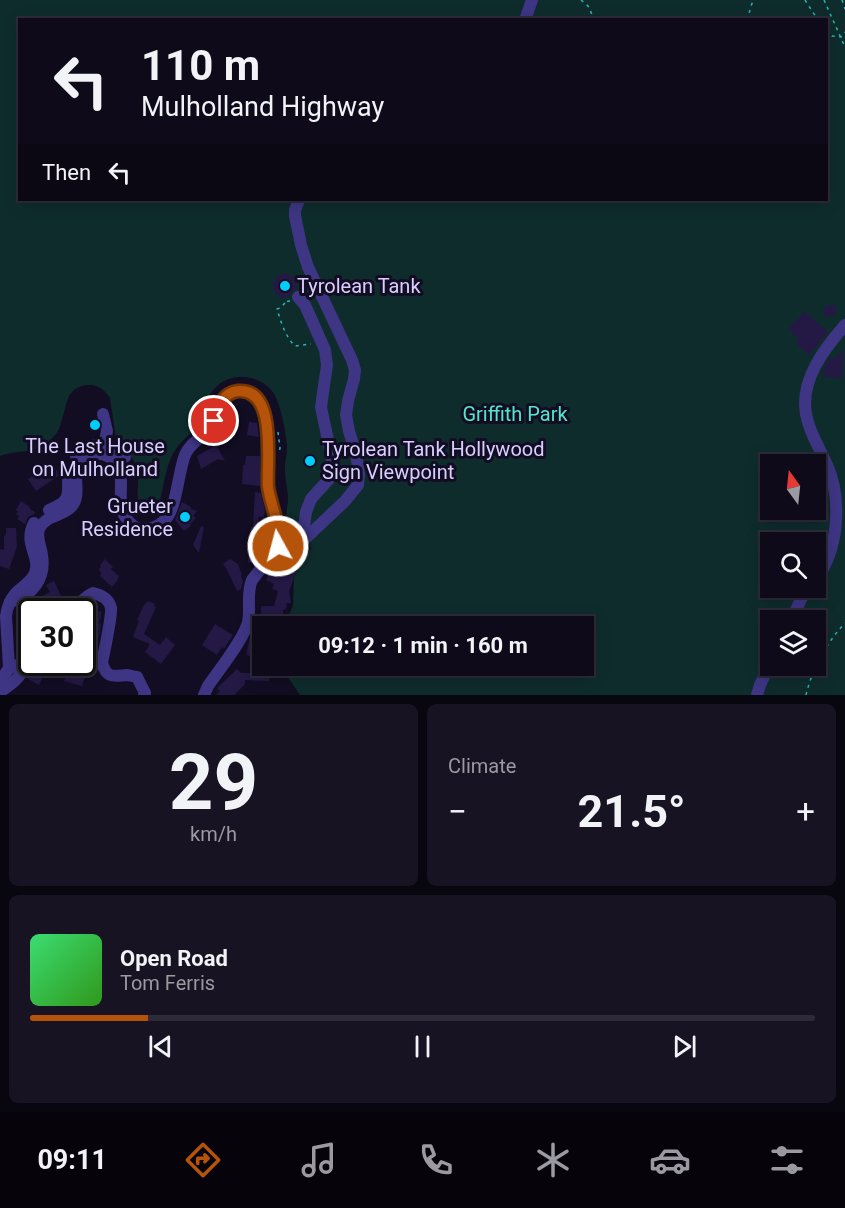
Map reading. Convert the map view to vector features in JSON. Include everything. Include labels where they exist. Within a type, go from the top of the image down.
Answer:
[{"type":"street","points":[[526,18],[532,0]]},
{"type":"street","points":[[280,542],[307,537],[351,495],[357,485],[358,474],[356,454],[346,415],[355,370],[305,257],[295,216],[300,201]]},
{"type":"street","points":[[298,297],[305,305],[326,353],[321,406],[333,469],[329,478],[310,499],[304,522],[307,537]]},
{"type":"street","points":[[826,562],[837,513],[836,496],[828,466],[805,414],[805,400],[812,372],[845,325]]},
{"type":"street","points":[[10,602],[21,600],[37,585],[42,574],[39,531],[47,519],[72,506],[76,498],[76,470],[82,460],[89,456],[103,454],[117,464],[121,478],[121,507],[126,519],[135,528],[147,530],[156,527],[169,515],[187,450],[210,427],[224,397],[235,392],[247,392],[258,399],[263,409],[269,439],[268,488],[280,542],[252,580],[248,592],[249,614],[246,627],[204,695]]},
{"type":"street","points":[[103,414],[107,431],[104,445]]},
{"type":"street","points":[[4,680],[7,608],[14,595],[30,581],[35,571],[29,537],[35,520],[67,499],[69,470],[78,454],[90,447],[104,445],[125,457]]},
{"type":"street","points":[[85,598],[93,593],[101,595],[107,600],[111,609],[102,663],[105,670],[110,675],[118,677],[127,675],[137,677],[144,695]]},
{"type":"street","points":[[4,680],[18,665]]},
{"type":"street","points":[[4,680],[20,676]]},
{"type":"street","points":[[757,695],[764,676]]},
{"type":"path","points":[[581,0],[589,7],[593,18]]},
{"type":"path","points":[[748,18],[753,0]]},
{"type":"path","points":[[806,0],[817,18]]},
{"type":"path","points":[[824,0],[845,47]]},
{"type":"path","points":[[842,0],[845,9]]},
{"type":"path","points":[[841,38],[845,32]]},
{"type":"path","points":[[828,33],[841,38]]},
{"type":"path","points":[[298,297],[296,300],[285,302],[277,309],[289,341],[295,346],[314,344],[326,353]]},
{"type":"path","points":[[277,426],[279,455]]},
{"type":"path","points":[[806,695],[809,681],[825,650],[845,623]]},
{"type":"green space","name":"Griffith Park","points":[[0,0],[845,0],[845,695],[300,695],[287,676],[594,676],[594,616],[288,616],[293,606],[295,553],[311,549],[304,524],[295,528],[287,519],[288,496],[285,468],[287,442],[278,402],[265,384],[248,377],[231,378],[216,387],[210,395],[201,421],[179,445],[170,461],[160,501],[151,507],[142,505],[140,502],[134,461],[123,448],[117,445],[110,398],[95,385],[80,387],[71,393],[59,429],[43,446],[0,456]]},
{"type":"building","name":"Tyrolean Tank","points":[[286,273],[294,278],[297,287],[290,296],[282,298],[275,293],[273,284],[277,276]]},
{"type":"building","points":[[834,304],[837,314],[825,317],[823,308]]},
{"type":"building","points":[[804,311],[828,332],[809,355],[797,345],[796,342],[799,339],[788,329]]},
{"type":"building","points":[[844,350],[842,378],[823,377],[825,365],[830,358],[835,358]]},
{"type":"building","points":[[249,422],[257,423],[259,437],[247,435]]},
{"type":"building","points":[[216,445],[225,461],[218,459],[201,469],[197,456]]},
{"type":"building","points":[[246,456],[260,456],[260,486],[242,484]]},
{"type":"building","points":[[51,465],[60,475],[36,491],[28,479]]},
{"type":"building","points":[[255,492],[261,493],[265,510],[264,517],[258,517],[265,535],[264,551],[257,560],[248,563],[248,542],[251,527],[253,527]]},
{"type":"building","points":[[21,501],[36,513],[28,517],[25,524],[17,519],[19,516],[16,514]]},
{"type":"building","name":"Grueter Residence","points":[[182,502],[197,511],[193,516],[196,518],[190,524],[191,526],[184,531],[175,520]]},
{"type":"building","points":[[201,526],[204,527],[199,553],[193,545]]},
{"type":"building","points":[[6,528],[16,528],[17,547],[9,569],[0,566],[0,549],[4,550]]},
{"type":"building","points":[[286,552],[291,554],[295,575],[289,591],[291,603],[287,603],[283,616],[261,616],[261,606],[274,606],[278,591],[272,589],[274,584],[266,580],[272,567],[281,556],[284,557]]},
{"type":"building","points":[[105,559],[119,576],[112,587],[100,576],[100,565]]},
{"type":"building","points":[[230,559],[238,564],[242,575],[241,589],[237,591],[223,564]]},
{"type":"building","points":[[54,581],[62,598],[38,598],[50,592],[46,585]]},
{"type":"building","points":[[148,601],[156,607],[144,634],[160,645],[166,637],[175,645],[161,664],[145,652],[150,644],[133,637],[139,621],[137,620]]},
{"type":"building","points":[[96,611],[102,612],[96,646]]},
{"type":"building","points":[[215,624],[233,635],[217,655],[202,645]]},
{"type":"building","points":[[252,634],[252,656],[246,655]]},
{"type":"building","points":[[237,669],[241,673],[252,673],[252,676],[269,676],[269,681],[245,680],[245,684],[234,695],[216,695],[220,691],[217,688]]},
{"type":"building","points":[[29,676],[44,676],[39,685],[28,679]]},
{"type":"building","points":[[66,676],[85,676],[82,686],[64,681]]},
{"type":"place","name":"Tyrolean Tank","points":[[285,286]]},
{"type":"place","name":"The Last House on Mulholland","points":[[95,425]]},
{"type":"place","name":"Tyrolean Tank Hollywood Sign Viewpoint","points":[[310,461]]},
{"type":"place","name":"Grueter Residence","points":[[185,517]]},
{"type":"route","points":[[214,421],[224,397],[235,392],[247,392],[258,399],[261,404],[269,439],[268,488],[278,530],[280,542],[278,546]]}]
